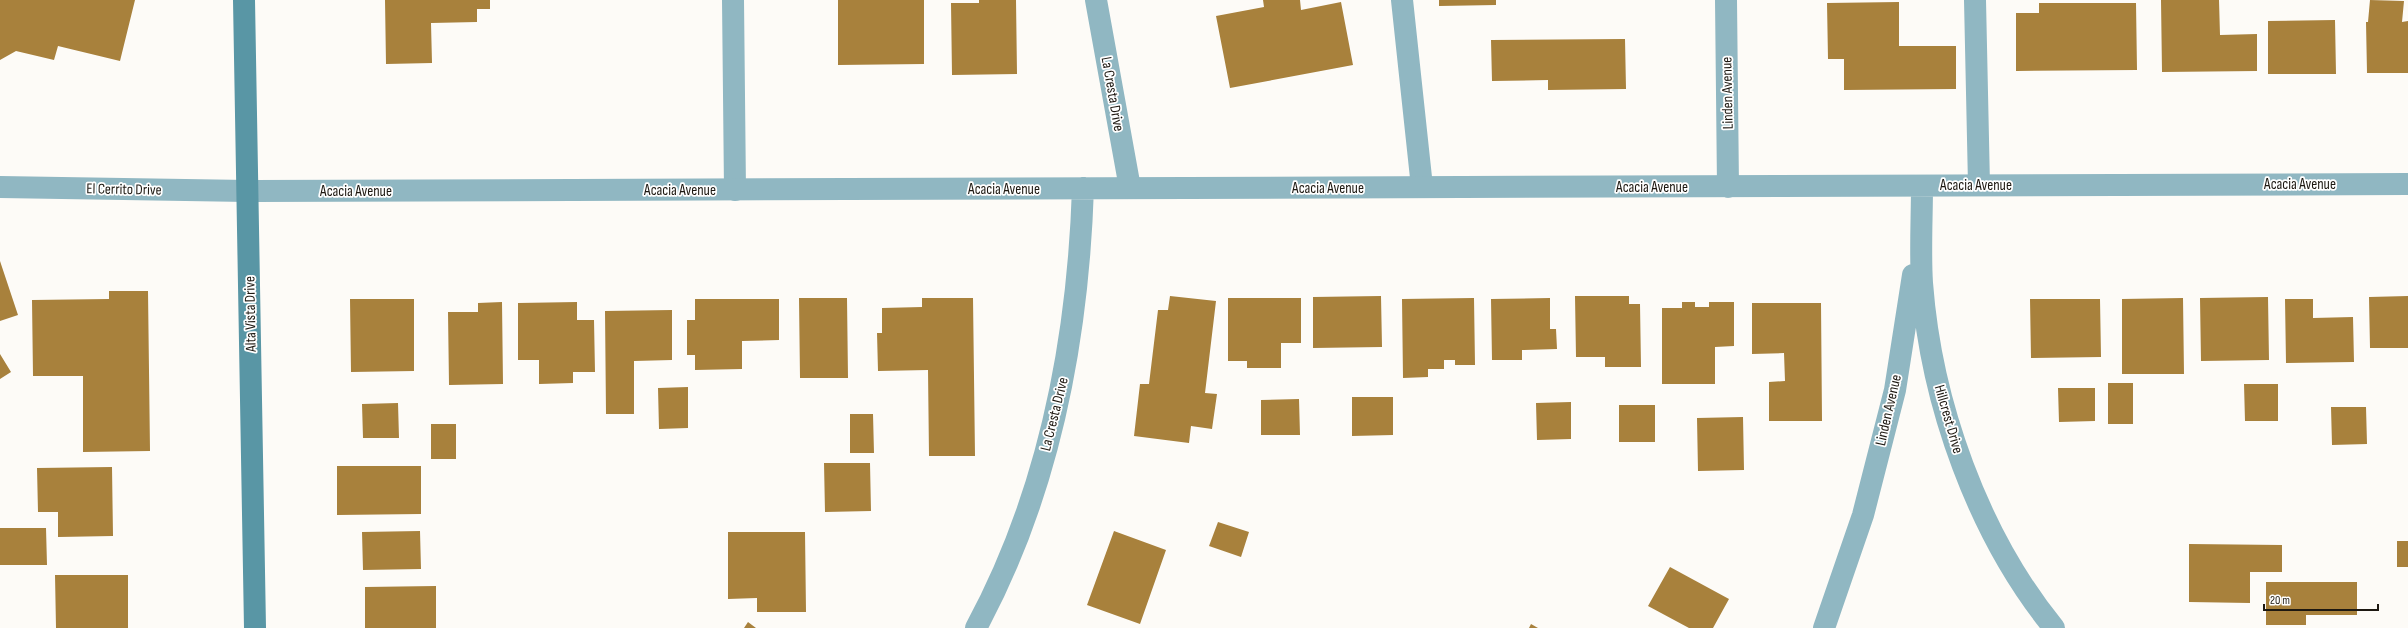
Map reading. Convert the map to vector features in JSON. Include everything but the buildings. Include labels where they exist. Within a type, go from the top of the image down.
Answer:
[{"type":"street","name":"Alta Vista Drive","points":[[244,0],[255,628]]},
{"type":"street","points":[[733,0],[735,190]]},
{"type":"street","name":"La Cresta Drive","points":[[1096,0],[1130,188]]},
{"type":"street","points":[[1402,0],[1422,187]]},
{"type":"street","name":"Linden Avenue","points":[[1726,0],[1728,186]]},
{"type":"street","points":[[1975,0],[1979,185]]},
{"type":"street","name":"Acacia Avenue","points":[[247,191],[2408,184]]},
{"type":"street","name":"Linden Avenue","points":[[1824,628],[1863,515],[1894,390],[1912,288],[1922,186]]},
{"type":"street","name":"Hillcrest Drive","points":[[1922,186],[1922,282],[1927,329],[1943,407],[1969,481],[2003,552],[2054,628]]},
{"type":"street","name":"El Cerrito Drive","points":[[0,187],[247,191]]},
{"type":"street","name":"La Cresta Drive","points":[[976,628],[987,608],[1026,516],[1055,419],[1072,338],[1082,238],[1083,188]]}]
